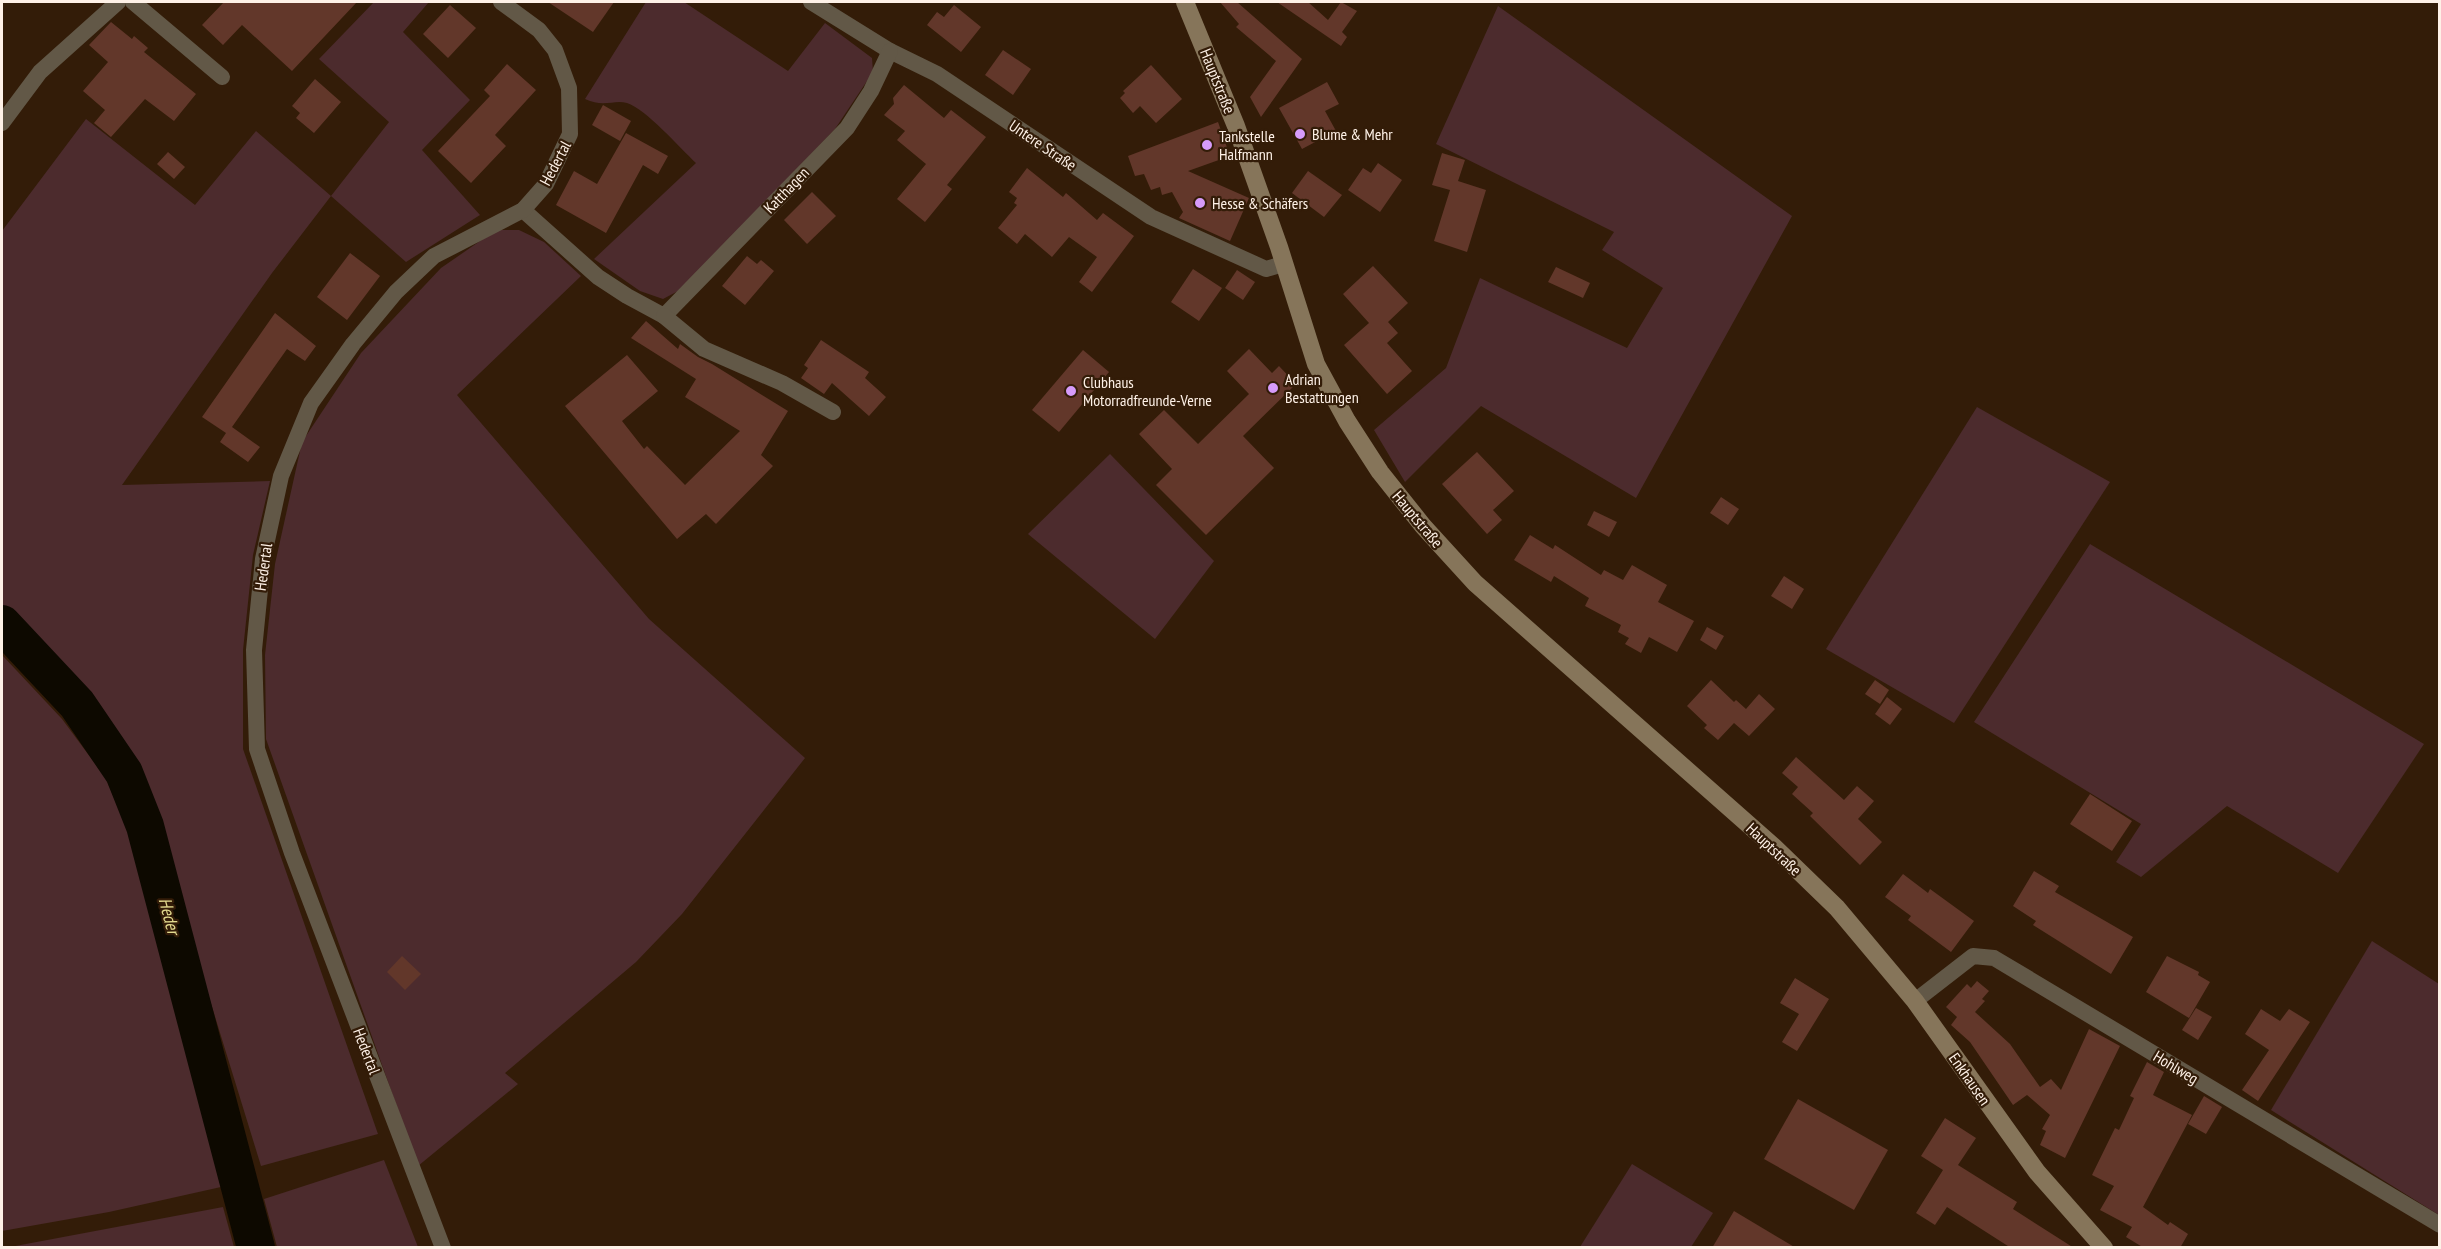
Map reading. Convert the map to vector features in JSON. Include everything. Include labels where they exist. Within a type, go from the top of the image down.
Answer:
[{"type":"main road","name":"Hauptstraße","points":[[1185,2],[1236,126],[1279,247],[1316,364],[1347,422],[1374,464],[1423,526],[1484,590],[1774,847],[1837,908]]},
{"type":"main road","name":"Enkhausen","points":[[1837,908],[1915,1001],[2037,1172],[2104,1248]]},
{"type":"street","points":[[2,123],[40,72],[118,2]]},
{"type":"street","points":[[133,2],[222,77]]},
{"type":"street","name":"Hedertal","points":[[442,1248],[292,853],[257,749],[254,650],[263,559],[281,477],[310,403],[353,344],[396,292],[434,256],[524,210],[546,184],[570,134],[568,88],[555,50],[539,30],[501,2]]},
{"type":"street","name":"Untere Straße","points":[[811,2],[890,51],[937,74],[1151,217],[1266,269],[1283,264]]},
{"type":"street","name":"Katthagen","points":[[664,315],[847,128],[871,91],[890,51]]},
{"type":"street","points":[[524,210],[598,277],[627,296],[664,315],[704,349],[782,383],[833,412]]},
{"type":"street","name":"Hohlweg","points":[[1915,1001],[1973,956],[1994,958],[2439,1225]]},
{"type":"shaded area","points":[[374,2],[429,2],[403,32],[470,100],[422,150],[480,215],[406,262],[331,196],[389,122],[319,59]]},
{"type":"shaded area","points":[[646,2],[684,2],[788,71],[825,23],[872,58],[873,72],[835,129],[680,290],[663,299],[640,291],[594,259],[696,163],[653,121],[635,107],[622,102],[598,103],[585,99]]},
{"type":"shaded area","points":[[1498,6],[1792,216],[1636,498],[1481,406],[1405,482],[1374,430],[1446,368],[1480,278],[1627,348],[1663,288],[1602,250],[1614,232],[1436,144]]},
{"type":"shaded area","points":[[86,119],[195,205],[256,131],[331,196],[272,273],[122,485],[270,481],[253,555],[243,650],[243,749],[378,1134],[261,1166],[156,825],[134,769],[85,696],[2,608],[2,231]]},
{"type":"shaded area","points":[[496,230],[519,230],[544,242],[581,276],[457,395],[649,619],[805,758],[682,914],[636,962],[505,1073],[518,1084],[418,1166],[266,739],[265,655],[275,564],[302,442],[361,353],[441,268]]},
{"type":"shaded area","points":[[1977,407],[2110,482],[1954,723],[1826,649]]},
{"type":"shaded area","points":[[1110,454],[1214,561],[1155,639],[1028,534]]},
{"type":"shaded area","points":[[2090,544],[2424,744],[2338,873],[2227,806],[2141,877],[2116,862],[2141,824],[1974,722]]},
{"type":"shaded area","points":[[2,655],[62,719],[105,777],[131,837],[221,1187],[109,1212],[2,1231]]},
{"type":"shaded area","points":[[2372,941],[2439,984],[2439,1215],[2271,1110]]},
{"type":"shaded area","points":[[384,1160],[418,1247],[277,1247],[264,1199]]},
{"type":"shaded area","points":[[1632,1164],[1713,1213],[1691,1247],[1580,1247]]},
{"type":"shaded area","points":[[223,1207],[234,1247],[10,1247]]},
{"type":"building","points":[[224,2],[357,2],[292,71],[242,25],[223,45],[202,25]]},
{"type":"building","points":[[548,2],[614,2],[593,32]]},
{"type":"building","points":[[1220,2],[1237,2],[1302,59],[1261,117],[1250,97],[1276,61],[1236,27],[1239,24]]},
{"type":"building","points":[[1277,2],[1308,2],[1328,20],[1341,2],[1357,11],[1342,32],[1347,37],[1341,46]]},
{"type":"building","points":[[450,5],[476,28],[448,58],[423,34]]},
{"type":"building","points":[[954,5],[981,27],[961,52],[927,25],[937,12],[944,17]]},
{"type":"building","points":[[111,22],[132,39],[134,36],[148,48],[144,52],[196,94],[174,121],[145,99],[111,137],[94,123],[105,110],[83,91],[108,62],[89,45]]},
{"type":"building","points":[[1003,50],[1031,69],[1013,95],[985,75]]},
{"type":"building","points":[[507,64],[536,90],[495,135],[506,146],[471,183],[438,151],[490,96],[484,90]]},
{"type":"building","points":[[1151,65],[1182,99],[1156,123],[1140,106],[1133,113],[1120,98],[1125,93],[1123,91]]},
{"type":"building","points":[[315,79],[341,102],[314,133],[296,118],[300,113],[292,106]]},
{"type":"building","points":[[1327,82],[1339,104],[1325,111],[1336,131],[1302,149],[1279,108]]},
{"type":"building","points":[[904,85],[944,118],[951,110],[986,137],[947,185],[952,189],[925,222],[897,199],[926,164],[897,140],[905,131],[884,115],[894,104],[893,98]]},
{"type":"building","points":[[603,105],[631,121],[620,141],[592,125]]},
{"type":"building","points":[[1218,122],[1230,156],[1188,171],[1249,198],[1230,241],[1179,218],[1183,212],[1172,192],[1162,195],[1160,187],[1151,190],[1144,174],[1135,176],[1128,156]]},
{"type":"building","points":[[626,133],[668,156],[658,174],[643,165],[606,233],[556,205],[574,171],[597,184]]},
{"type":"building","points":[[168,152],[185,167],[174,179],[157,164]]},
{"type":"building","points":[[1442,153],[1465,160],[1458,181],[1486,190],[1467,252],[1434,241],[1450,190],[1432,185]]},
{"type":"building","points":[[1378,163],[1402,180],[1380,212],[1348,190],[1363,168],[1371,173]]},
{"type":"building","points":[[1027,168],[1063,197],[1066,193],[1097,220],[1103,213],[1134,236],[1092,292],[1079,282],[1097,257],[1069,237],[1052,257],[1025,234],[1017,244],[998,228],[1017,205],[1014,203],[1017,198],[1009,192]]},
{"type":"building","points":[[1308,171],[1342,195],[1324,217],[1292,193]]},
{"type":"building","points":[[812,192],[836,216],[807,244],[784,220]]},
{"type":"building","points":[[350,253],[380,276],[347,320],[317,297]]},
{"type":"building","points":[[747,256],[757,264],[761,260],[774,271],[745,305],[722,286]]},
{"type":"building","points":[[1373,266],[1408,303],[1388,322],[1398,333],[1387,343],[1412,371],[1387,394],[1344,345],[1369,323],[1343,294]]},
{"type":"building","points":[[1556,267],[1590,283],[1583,298],[1548,282]]},
{"type":"building","points":[[1193,269],[1222,288],[1199,321],[1171,302]]},
{"type":"building","points":[[1237,270],[1255,282],[1243,300],[1225,288]]},
{"type":"building","points":[[275,313],[316,346],[305,361],[287,349],[232,427],[260,447],[248,462],[220,442],[226,433],[202,417]]},
{"type":"building","points":[[646,321],[678,349],[680,344],[788,411],[761,455],[773,466],[716,524],[706,514],[677,539],[565,406],[627,355],[658,391],[622,421],[644,449],[647,446],[685,485],[740,431],[685,397],[696,379],[631,338]]},
{"type":"building","points":[[821,340],[869,372],[865,378],[886,397],[869,416],[832,383],[824,394],[801,378],[808,368],[804,365]]},
{"type":"building","points":[[1249,349],[1272,373],[1279,366],[1296,384],[1243,436],[1274,468],[1206,535],[1156,485],[1172,469],[1139,434],[1164,410],[1198,444],[1249,394],[1227,371]]},
{"type":"building","name":"Clubhaus Motorradfreunde-Verne","points":[[1083,350],[1109,372],[1059,432],[1032,410]]},
{"type":"building","points":[[1477,452],[1514,491],[1493,510],[1502,520],[1487,534],[1442,484]]},
{"type":"building","points":[[1721,497],[1739,509],[1728,525],[1710,513]]},
{"type":"building","points":[[1594,511],[1617,522],[1609,537],[1587,525]]},
{"type":"building","points":[[1530,535],[1553,549],[1555,545],[1601,575],[1604,570],[1623,580],[1632,565],[1667,585],[1658,602],[1694,621],[1677,652],[1649,637],[1641,653],[1625,644],[1629,638],[1618,632],[1621,625],[1585,606],[1589,598],[1554,576],[1551,582],[1514,560]]},
{"type":"building","points":[[1784,576],[1804,589],[1792,609],[1771,596]]},
{"type":"building","points":[[1707,627],[1724,636],[1716,650],[1700,640]]},
{"type":"building","points":[[1711,680],[1734,702],[1736,700],[1746,709],[1759,694],[1775,709],[1749,736],[1734,723],[1718,740],[1704,728],[1707,725],[1687,706]]},
{"type":"building","points":[[1875,680],[1889,690],[1880,704],[1865,694]]},
{"type":"building","points":[[1887,697],[1902,709],[1890,725],[1875,714]]},
{"type":"building","points":[[1796,757],[1844,800],[1857,786],[1874,801],[1858,819],[1882,842],[1860,865],[1810,816],[1813,813],[1792,794],[1798,787],[1782,773]]},
{"type":"building","points":[[2090,794],[2132,821],[2112,851],[2070,824]]},
{"type":"building","points":[[2034,871],[2059,886],[2055,892],[2133,937],[2111,974],[2033,925],[2036,921],[2013,906]]},
{"type":"building","points":[[1903,874],[1928,893],[1930,889],[1974,921],[1951,952],[1908,920],[1911,916],[1885,897]]},
{"type":"building","points":[[402,956],[421,974],[405,990],[387,972]]},
{"type":"building","points":[[2167,956],[2199,972],[2198,975],[2210,982],[2189,1018],[2146,992]]},
{"type":"building","points":[[1795,978],[1829,999],[1797,1051],[1782,1042],[1799,1014],[1780,1003]]},
{"type":"building","points":[[1977,981],[1989,991],[1982,999],[1985,1001],[1975,1012],[2010,1044],[2040,1087],[2051,1079],[2061,1090],[2089,1029],[2120,1046],[2065,1158],[2040,1145],[2046,1131],[2042,1129],[2050,1115],[2027,1095],[2013,1105],[1970,1042],[1951,1025],[1957,1017],[1946,1007],[1967,984],[1971,988]]},
{"type":"building","points":[[2196,1008],[2212,1017],[2198,1040],[2182,1030]]},
{"type":"building","points":[[2261,1009],[2280,1021],[2289,1009],[2310,1022],[2258,1101],[2242,1090],[2269,1050],[2245,1034]]},
{"type":"building","points":[[2147,1062],[2164,1072],[2153,1095],[2192,1115],[2143,1207],[2168,1225],[2170,1222],[2188,1234],[2180,1248],[2144,1248],[2126,1237],[2132,1227],[2100,1210],[2114,1186],[2092,1175],[2115,1128],[2119,1130],[2134,1098],[2130,1096]]},
{"type":"building","points":[[2204,1096],[2222,1107],[2206,1134],[2188,1124]]},
{"type":"building","points":[[1798,1099],[1888,1150],[1854,1210],[1764,1159]]},
{"type":"building","points":[[1945,1118],[1976,1138],[1958,1165],[2017,1202],[2013,1209],[2074,1248],[2011,1248],[1947,1207],[1935,1225],[1916,1213],[1943,1170],[1921,1156]]},
{"type":"building","points":[[1734,1211],[1796,1248],[1712,1248]]},
{"type":"waterway","name":"Heder","points":[[2,624],[77,704],[124,773],[145,826],[256,1248]]},
{"type":"place","name":"Blume & Mehr","points":[[1300,134]]},
{"type":"place","name":"Tankstelle Halfmann","points":[[1207,145]]},
{"type":"place","name":"Hesse & Schäfers","points":[[1200,203]]},
{"type":"place","name":"Adrian Bestattungen","points":[[1273,388]]},
{"type":"place","name":"Clubhaus Motorradfreunde-Verne","points":[[1071,391]]}]
